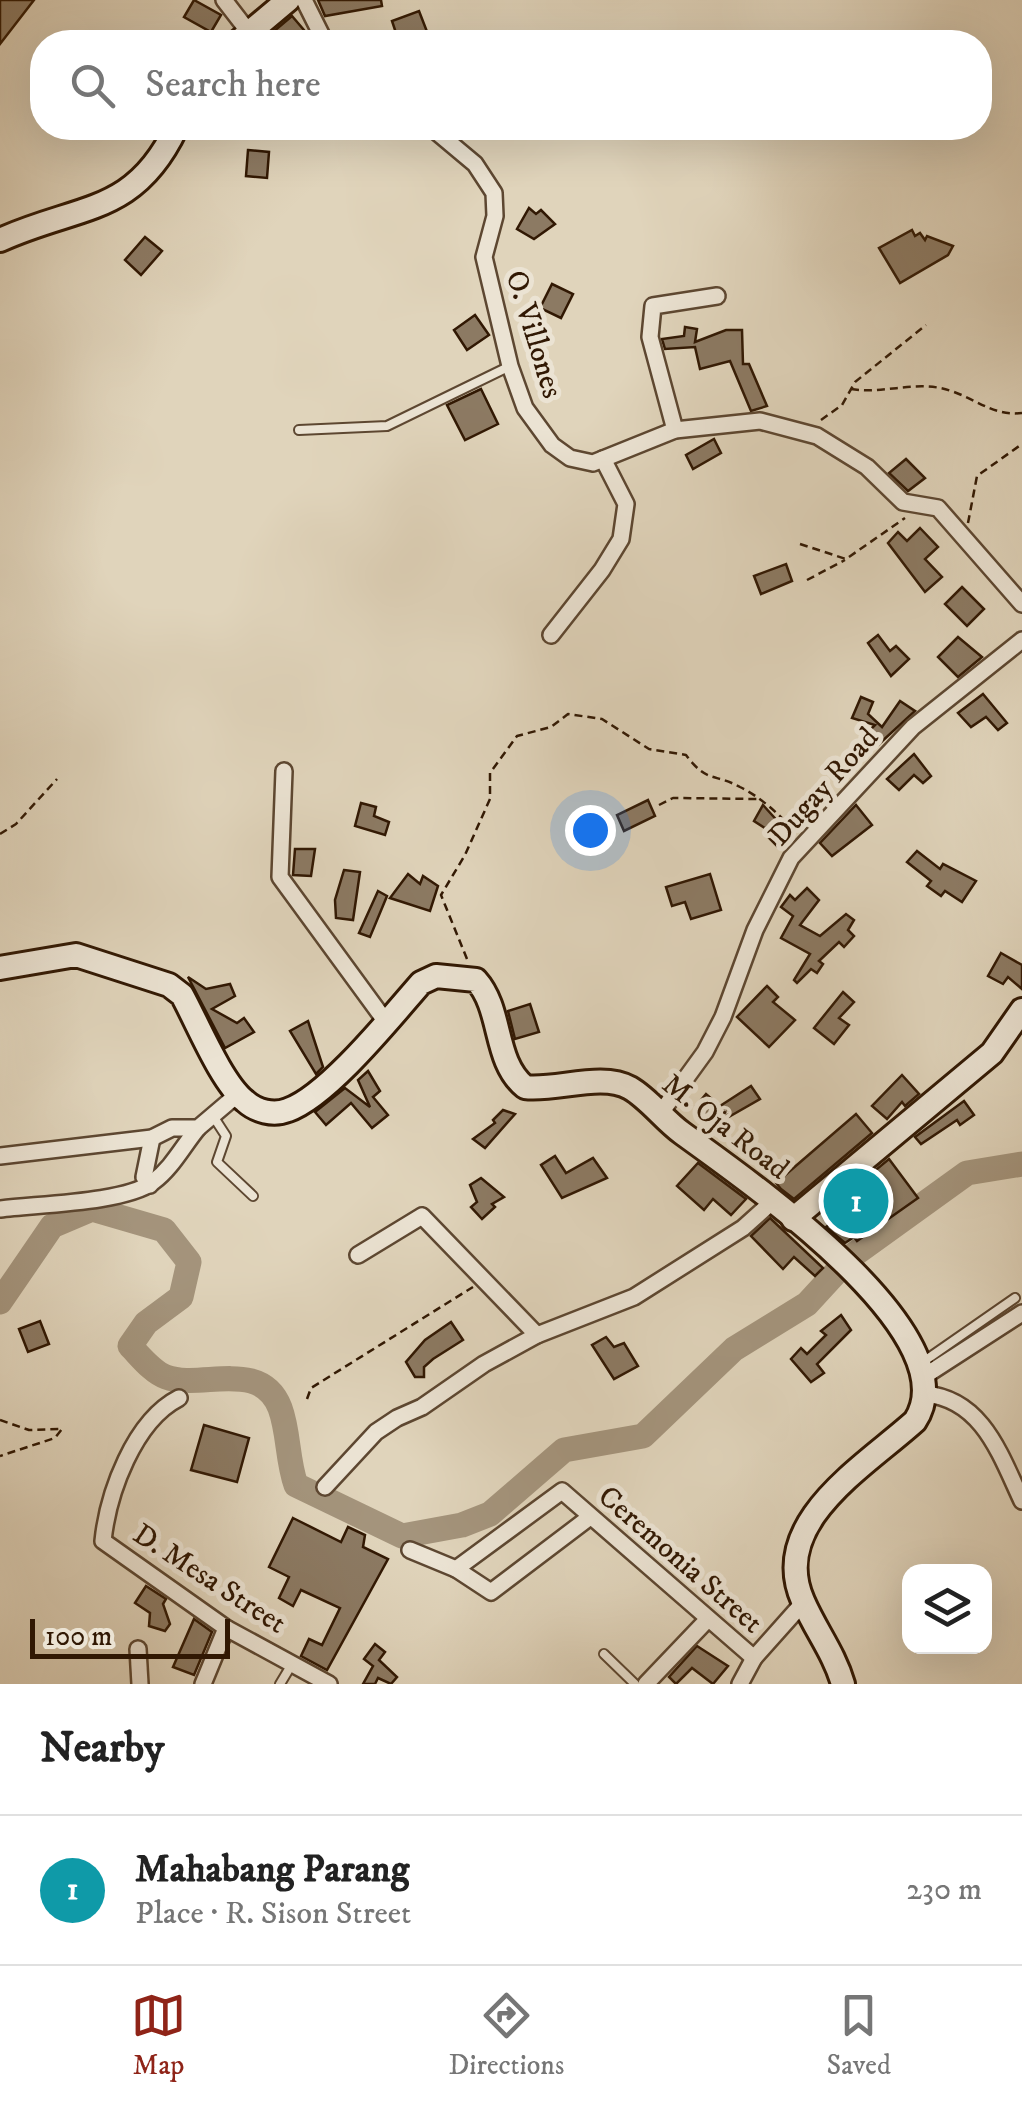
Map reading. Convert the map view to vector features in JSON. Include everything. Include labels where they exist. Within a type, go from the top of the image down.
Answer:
[{"type":"street","points":[[224,0],[239,30]]},
{"type":"street","points":[[252,30],[288,0]]},
{"type":"street","points":[[304,0],[319,30]]},
{"type":"street","points":[[0,240],[126,193],[146,178],[169,140]]},
{"type":"street","name":"O. Villones","points":[[447,140],[476,164],[494,193],[495,216],[484,257],[510,366],[525,408],[552,445],[570,458],[593,462],[603,459]]},
{"type":"street","points":[[675,430],[650,336],[653,306],[717,296]]},
{"type":"street","points":[[550,635],[602,570],[621,539],[626,504],[603,459],[675,430],[760,421],[817,436],[867,467],[903,502],[938,508],[1022,604]]},
{"type":"street","name":"Dugay Road","points":[[660,1114],[705,1052],[761,917],[804,842],[914,727],[1022,640]]},
{"type":"street","points":[[284,771],[280,877],[386,1022]]},
{"type":"street","points":[[0,968],[76,955],[169,985],[182,995],[238,1094],[260,1110],[286,1112],[324,1085],[422,982],[436,976],[476,980]]},
{"type":"street","name":"M. Oja Road","points":[[476,980],[488,994],[509,1068],[525,1087],[548,1090],[615,1082],[631,1089],[773,1201],[885,1303],[922,1378]]},
{"type":"street","points":[[794,1219],[992,1053],[1022,1010]]},
{"type":"street","points":[[0,1209],[128,1192],[150,1185],[170,1168],[198,1128],[238,1094]]},
{"type":"street","points":[[0,1156],[152,1138],[172,1128],[198,1128]]},
{"type":"street","points":[[150,1185],[144,1178],[152,1138]]},
{"type":"street","points":[[325,1487],[376,1432],[537,1335],[634,1298],[743,1228],[773,1201]]},
{"type":"street","points":[[358,1255],[422,1216],[537,1335]]},
{"type":"street","points":[[922,1378],[1018,1305]]},
{"type":"street","points":[[922,1378],[972,1410],[1022,1500]]},
{"type":"street","points":[[843,1684],[835,1656],[803,1603],[792,1562],[800,1535],[823,1504],[914,1421],[924,1407],[922,1378]]},
{"type":"street","name":"D. Mesa Street","points":[[180,1398],[164,1406],[137,1440],[105,1523],[103,1541],[226,1628],[329,1684]]},
{"type":"street","name":"Ceremonia Street","points":[[456,1569],[562,1490],[754,1658],[803,1603]]},
{"type":"street","points":[[410,1550],[456,1569],[492,1592],[590,1517]]},
{"type":"street","points":[[646,1684],[708,1619]]},
{"type":"street","points":[[202,1684],[226,1628]]},
{"type":"street","points":[[138,1649],[140,1684]]},
{"type":"street","points":[[740,1684],[754,1658]]},
{"type":"lane","points":[[299,430],[386,426],[510,366]]},
{"type":"lane","points":[[212,1116],[226,1136],[217,1162],[253,1196]]},
{"type":"lane","points":[[604,1654],[634,1684]]},
{"type":"lane","points":[[280,1684],[292,1664]]},
{"type":"path","points":[[817,436],[822,417],[842,405],[851,389],[926,325]]},
{"type":"path","points":[[851,389],[875,393],[903,384],[953,391],[1006,415],[1022,413]]},
{"type":"path","points":[[965,540],[978,476],[1022,444]]},
{"type":"path","points":[[806,580],[889,530]]},
{"type":"path","points":[[800,544],[846,559]]},
{"type":"path","points":[[476,980],[441,895],[465,856],[490,799],[490,773],[517,736],[550,727],[568,714],[602,720],[649,749],[686,755],[701,775],[738,786],[776,811],[804,842]]},
{"type":"path","points":[[0,834],[16,824],[58,779]]},
{"type":"path","points":[[658,805],[673,798],[758,799]]},
{"type":"path","points":[[308,1399],[310,1388],[352,1366],[386,1338],[462,1290],[489,1283]]},
{"type":"path","points":[[0,1420],[29,1430],[62,1429],[55,1438],[0,1456]]},
{"type":"building","points":[[0,0],[34,0],[0,44]]},
{"type":"building","points":[[194,0],[221,15],[212,30],[184,17]]},
{"type":"building","points":[[318,0],[381,0],[382,6],[325,16]]},
{"type":"building","points":[[419,11],[426,30],[395,30],[392,21]]},
{"type":"building","points":[[292,16],[304,30],[275,30]]},
{"type":"building","points":[[248,150],[269,152],[267,178],[246,176]]},
{"type":"building","points":[[529,208],[536,214],[541,210],[555,224],[534,239],[517,229]]},
{"type":"building","points":[[912,230],[925,240],[927,236],[953,246],[948,255],[900,283],[879,248]]},
{"type":"building","points":[[145,237],[162,251],[141,275],[125,260]]},
{"type":"building","points":[[552,284],[573,294],[561,318],[540,308]]},
{"type":"building","points":[[475,315],[489,335],[467,350],[454,330]]},
{"type":"building","points":[[685,327],[697,329],[695,342],[726,330],[742,330],[743,364],[749,364],[767,406],[751,411],[730,361],[700,369],[695,347],[665,349],[662,339],[684,336]]},
{"type":"building","points":[[481,389],[498,424],[465,440],[447,405]]},
{"type":"building","points":[[714,439],[721,453],[693,469],[686,455]]},
{"type":"building","points":[[906,459],[925,478],[908,491],[889,473]]},
{"type":"building","points":[[920,528],[938,547],[925,559],[942,577],[925,592],[888,543],[898,532],[907,541]]},
{"type":"building","points":[[786,564],[792,581],[761,594],[754,576]]},
{"type":"building","points":[[962,587],[984,609],[967,626],[945,604]]},
{"type":"building","points":[[878,635],[890,651],[896,646],[909,659],[891,676],[868,643]]},
{"type":"building","points":[[958,637],[982,657],[958,677],[938,657]]},
{"type":"building","points":[[983,694],[1007,723],[998,730],[986,717],[971,727],[958,713]]},
{"type":"building","points":[[861,697],[873,702],[868,714],[882,727],[900,701],[915,711],[878,745],[866,734],[875,725],[852,718]]},
{"type":"building","points":[[914,754],[931,776],[923,783],[914,775],[899,790],[887,779]]},
{"type":"building","points":[[648,800],[655,816],[624,831],[617,815]]},
{"type":"building","points":[[361,803],[376,807],[374,816],[389,822],[385,835],[355,826]]},
{"type":"building","points":[[763,805],[791,836],[779,848],[765,834],[768,830],[754,821]]},
{"type":"building","points":[[856,805],[872,825],[832,856],[820,843]]},
{"type":"building","points":[[295,849],[315,849],[311,876],[293,875]]},
{"type":"building","points":[[917,851],[940,869],[943,864],[976,881],[962,902],[945,891],[941,896],[927,886],[931,881],[907,862]]},
{"type":"building","points":[[344,870],[360,872],[353,920],[336,918],[335,900]]},
{"type":"building","points":[[408,874],[420,884],[423,876],[438,886],[430,911],[390,898]]},
{"type":"building","points":[[710,874],[721,910],[691,919],[685,902],[672,906],[666,887]]},
{"type":"building","points":[[807,888],[819,900],[800,925],[820,936],[846,914],[854,920],[848,930],[854,936],[844,947],[839,942],[819,961],[823,964],[817,973],[811,969],[797,983],[794,980],[810,954],[781,938],[793,916],[781,907],[790,895],[795,900]]},
{"type":"building","points":[[378,891],[387,896],[370,937],[359,933]]},
{"type":"building","points":[[1001,953],[1022,965],[1022,989],[1008,977],[1003,984],[988,976]]},
{"type":"building","points":[[188,977],[206,989],[230,984],[235,996],[212,1009],[237,1023],[244,1018],[254,1032],[225,1048]]},
{"type":"building","points":[[767,986],[778,997],[773,1002],[795,1020],[769,1047],[737,1017]]},
{"type":"building","points":[[843,992],[854,1002],[839,1018],[849,1025],[834,1044],[814,1028]]},
{"type":"building","points":[[530,1004],[539,1032],[515,1039],[508,1011]]},
{"type":"building","points":[[308,1021],[323,1067],[316,1074],[290,1031]]},
{"type":"building","points":[[368,1071],[380,1091],[373,1097],[388,1115],[372,1128],[351,1103],[326,1125],[315,1112],[345,1088],[370,1107],[358,1080]]},
{"type":"building","points":[[902,1075],[919,1094],[905,1106],[902,1102],[887,1119],[872,1106]]},
{"type":"building","points":[[751,1086],[760,1099],[713,1126],[696,1106],[706,1094],[720,1106]]},
{"type":"building","points":[[964,1101],[974,1115],[960,1125],[957,1120],[921,1144],[915,1137]]},
{"type":"building","points":[[503,1110],[515,1114],[485,1148],[473,1139],[495,1123],[493,1120]]},
{"type":"building","points":[[856,1114],[872,1133],[794,1199],[781,1189],[776,1183]]},
{"type":"building","points":[[555,1156],[566,1173],[593,1158],[607,1178],[562,1198],[541,1165]]},
{"type":"building","points":[[889,1159],[918,1198],[857,1241],[854,1237],[845,1243],[826,1227],[834,1221],[826,1211]]},
{"type":"building","points":[[698,1163],[746,1199],[731,1215],[713,1199],[704,1210],[677,1186]]},
{"type":"building","points":[[481,1178],[504,1197],[492,1204],[495,1207],[482,1219],[471,1207],[477,1202],[470,1185]]},
{"type":"building","points":[[770,1218],[823,1268],[815,1276],[794,1257],[783,1269],[751,1236]]},
{"type":"building","points":[[841,1315],[851,1330],[817,1364],[824,1373],[811,1382],[791,1359],[801,1348],[807,1354],[826,1335],[821,1331]]},
{"type":"building","points":[[40,1321],[49,1344],[28,1352],[19,1329]]},
{"type":"building","points":[[451,1322],[463,1340],[424,1367],[424,1377],[415,1377],[406,1362],[425,1340]]},
{"type":"building","points":[[606,1337],[614,1347],[624,1343],[638,1366],[614,1379],[592,1345]]},
{"type":"building","points":[[204,1425],[249,1438],[237,1482],[191,1470]]},
{"type":"building","points":[[293,1518],[341,1542],[348,1527],[365,1535],[363,1547],[388,1559],[327,1670],[301,1656],[309,1639],[322,1645],[340,1608],[301,1590],[293,1606],[279,1598],[289,1577],[269,1567]]},
{"type":"building","points":[[146,1586],[166,1599],[163,1604],[170,1624],[165,1631],[149,1626],[150,1613],[135,1603]]},
{"type":"building","points":[[194,1619],[212,1632],[194,1675],[173,1667]]},
{"type":"building","points":[[375,1644],[385,1652],[379,1660],[397,1677],[391,1684],[378,1678],[375,1684],[363,1684],[373,1666],[364,1659]]},
{"type":"building","points":[[697,1646],[728,1666],[713,1684],[692,1668],[676,1684],[669,1677]]},
{"type":"waterway","points":[[845,1261],[967,1173],[1022,1164]]},
{"type":"waterway","points":[[0,1302],[52,1226],[92,1209],[164,1230],[189,1262],[181,1297],[146,1323],[130,1346],[166,1377],[259,1384],[271,1393],[280,1408],[296,1485],[402,1536],[462,1525],[490,1514],[564,1450],[643,1436],[734,1349],[807,1304],[841,1267]]},
{"type":"place","name":"Mahabang Parang","points":[[856,1201]]}]
